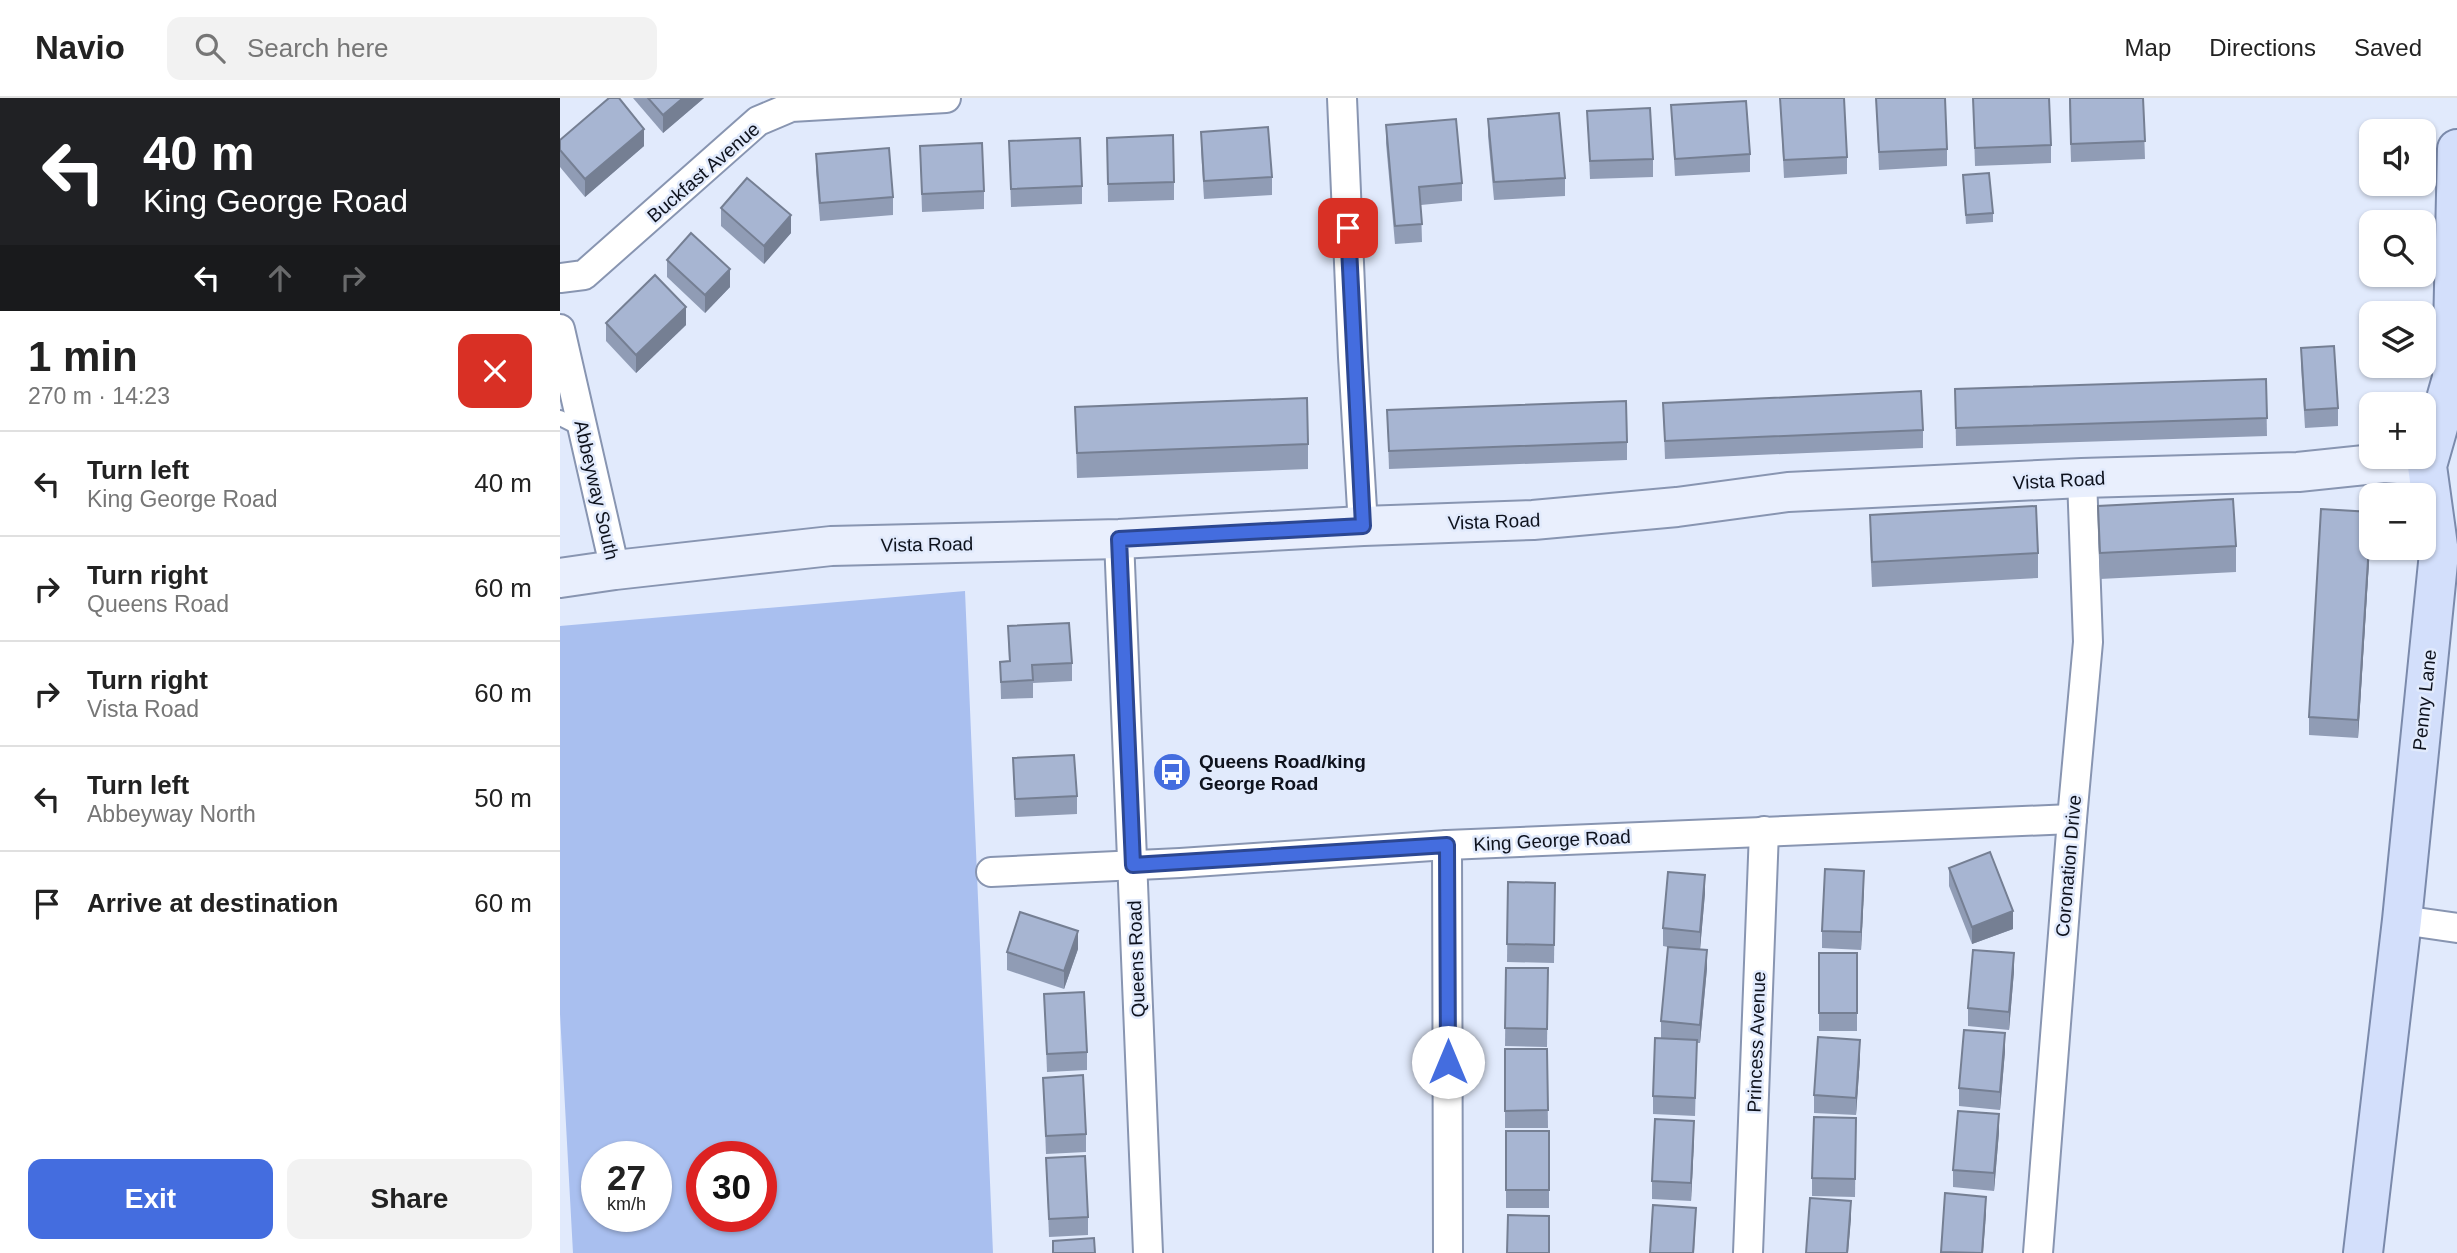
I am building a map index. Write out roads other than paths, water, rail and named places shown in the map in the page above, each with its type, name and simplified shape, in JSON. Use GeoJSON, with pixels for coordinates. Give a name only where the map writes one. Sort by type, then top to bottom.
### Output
{"type":"FeatureCollection","features":[{"type":"Feature","properties":{"kind":"main road","name":"Penny Lane"},"geometry":{"type":"LineString","coordinates":[[2436,434],[2452,378],[2457,149]]}},
{"type":"Feature","properties":{"kind":"main road","name":"Vista Road"},"geometry":{"type":"LineString","coordinates":[[560,578],[831,546],[1119,539],[1533,520],[1677,507],[1788,492],[2082,478],[2298,472],[2359,466]]}},
{"type":"Feature","properties":{"kind":"main road","name":"Penny Lane"},"geometry":{"type":"LineString","coordinates":[[2363,1253],[2402,920],[2438,552],[2427,469]]}},
{"type":"Feature","properties":{"kind":"street","name":"Buckfast Avenue"},"geometry":{"type":"LineString","coordinates":[[560,278],[584,275],[758,121],[791,107],[946,98]]}},
{"type":"Feature","properties":{"kind":"street"},"geometry":{"type":"LineString","coordinates":[[1342,98],[1363,526]]}},
{"type":"Feature","properties":{"kind":"street","name":"Abbeyway South"},"geometry":{"type":"LineString","coordinates":[[560,329],[572,424],[615,570]]}},
{"type":"Feature","properties":{"kind":"street","name":"Coronation Drive"},"geometry":{"type":"LineString","coordinates":[[2038,1253],[2088,642],[2082,478]]}},
{"type":"Feature","properties":{"kind":"street","name":"Queens Road"},"geometry":{"type":"LineString","coordinates":[[1119,539],[1148,1253]]}},
{"type":"Feature","properties":{"kind":"street","name":"King George Road"},"geometry":{"type":"LineString","coordinates":[[991,872],[1447,845],[2072,819]]}},
{"type":"Feature","properties":{"kind":"street","name":"Princess Avenue"},"geometry":{"type":"LineString","coordinates":[[1748,1253],[1764,831]]}},
{"type":"Feature","properties":{"kind":"street"},"geometry":{"type":"LineString","coordinates":[[1447,845],[1448,1253]]}},
{"type":"Feature","properties":{"kind":"street"},"geometry":{"type":"LineString","coordinates":[[2402,920],[2457,928]]}},
{"type":"Feature","properties":{"kind":"place","name":"Queens Road/king George Road"},"geometry":{"type":"Point","coordinates":[1172,772]}}]}
